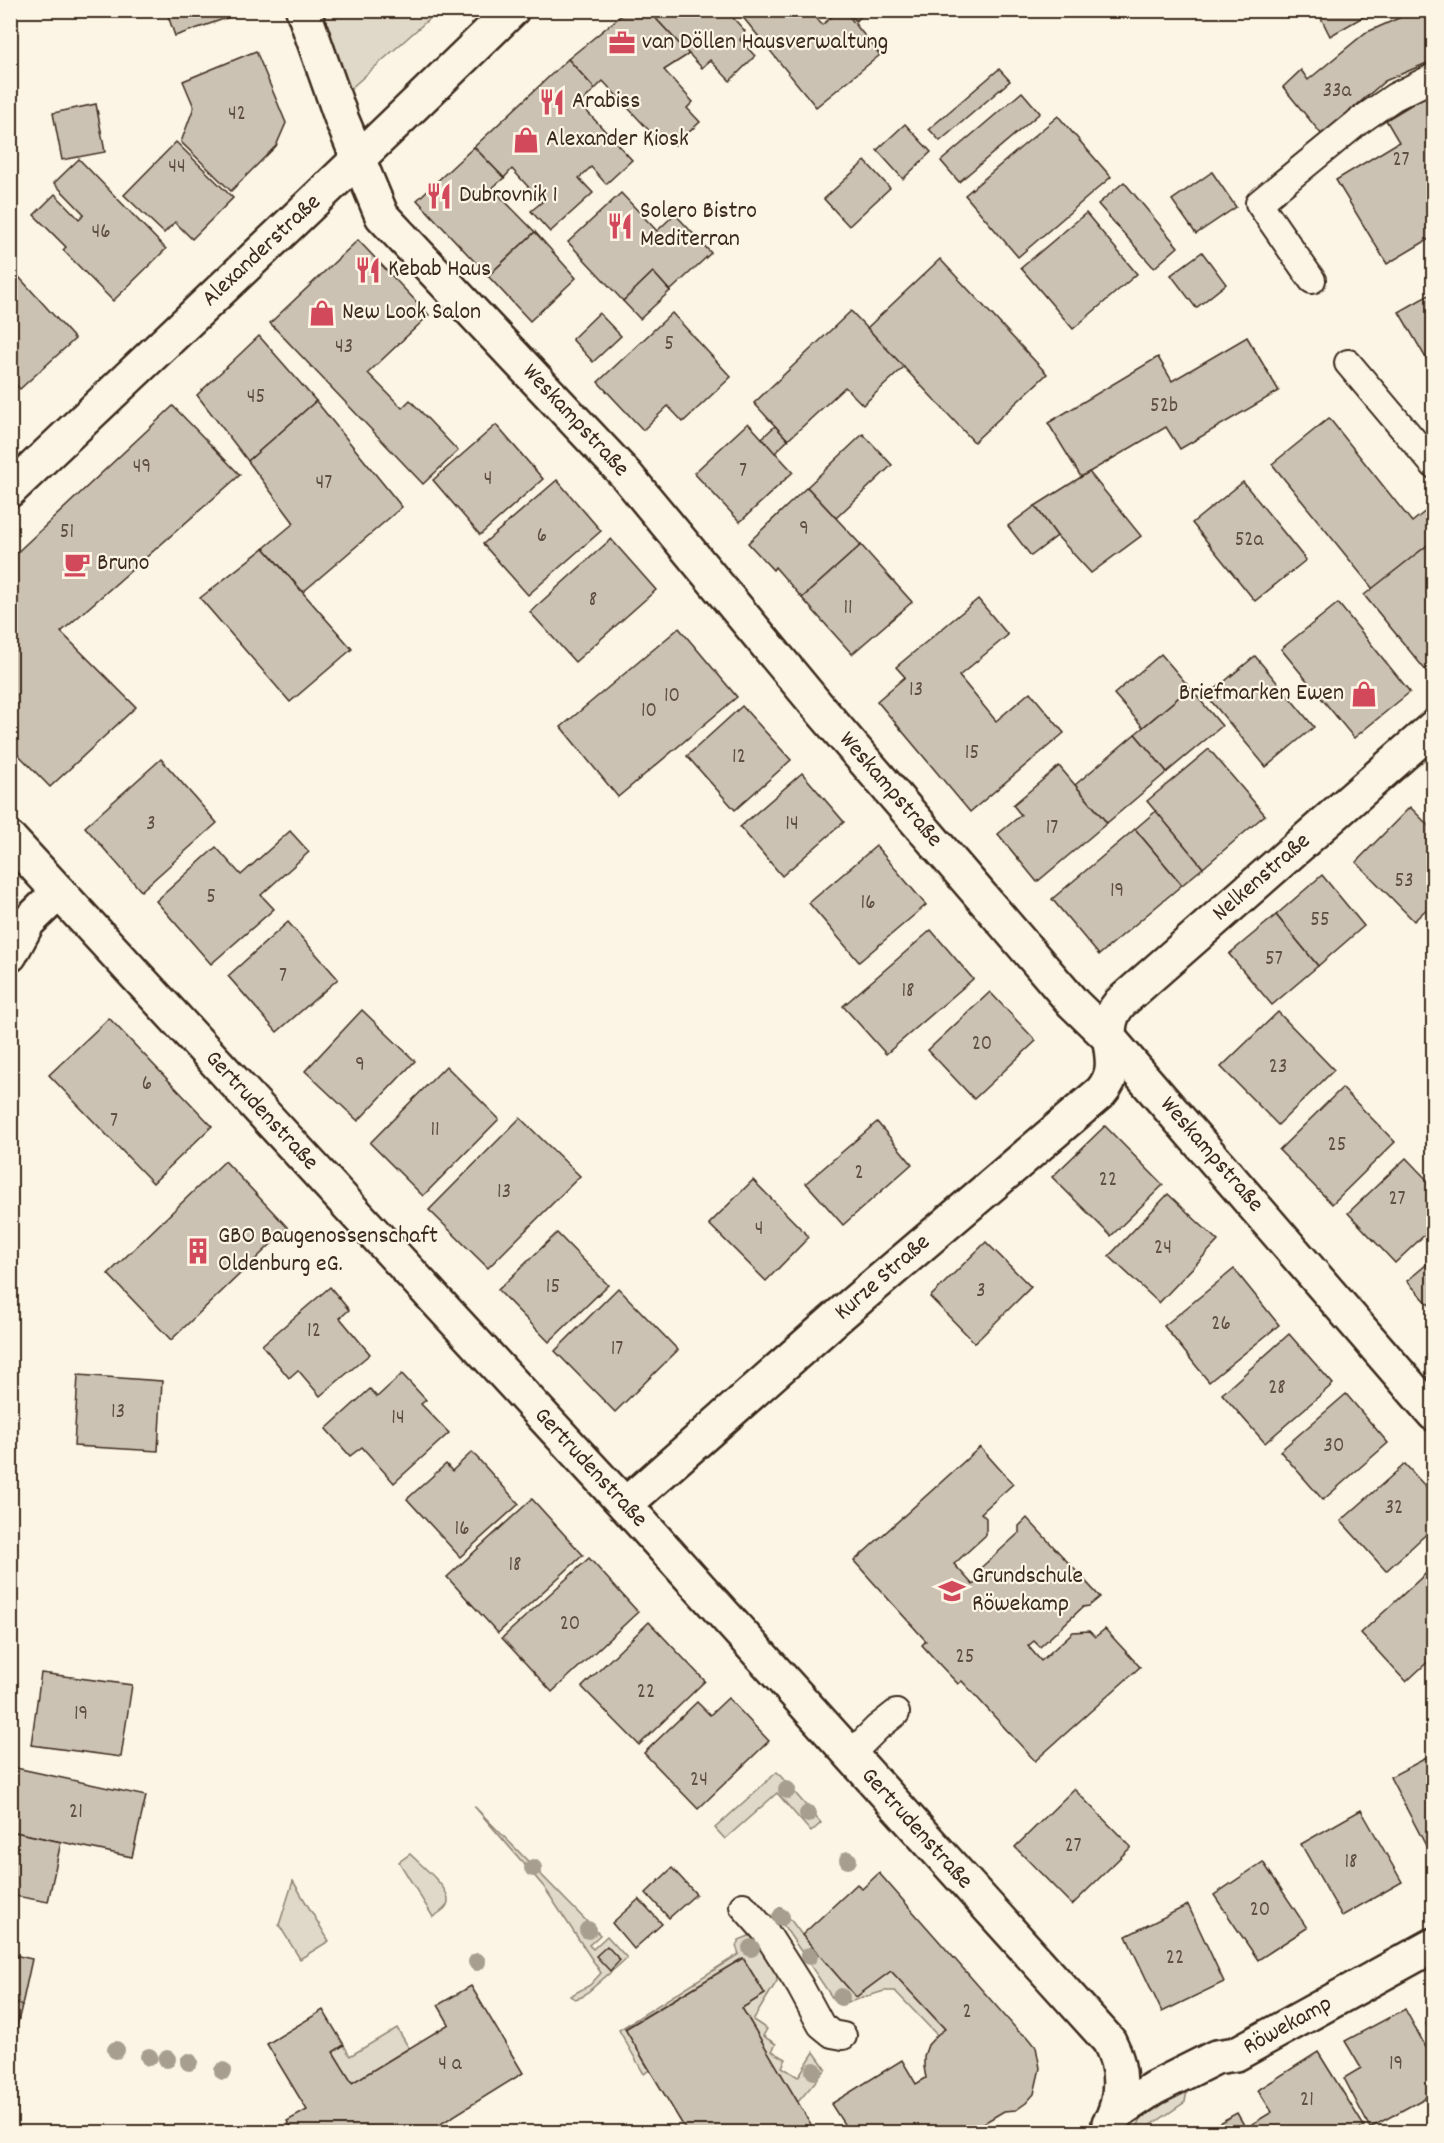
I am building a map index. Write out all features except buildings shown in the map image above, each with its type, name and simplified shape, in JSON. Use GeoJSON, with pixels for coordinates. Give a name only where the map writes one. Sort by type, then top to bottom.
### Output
{"type":"FeatureCollection","features":[{"type":"Feature","properties":{"kind":"street","name":"Weskampstraße"},"geometry":{"type":"LineString","coordinates":[[303,10],[358,161],[382,216],[627,476],[820,709],[1073,1003],[1109,1038],[1434,1414]]}},
{"type":"Feature","properties":{"kind":"street","name":"Alexanderstraße"},"geometry":{"type":"LineString","coordinates":[[10,490],[358,161],[512,10]]}},
{"type":"Feature","properties":{"kind":"street","name":"Nelkenstraße"},"geometry":{"type":"LineString","coordinates":[[1109,1038],[1108,1025],[1120,1003],[1434,727]]}},
{"type":"Feature","properties":{"kind":"street","name":"Gertrudenstraße"},"geometry":{"type":"LineString","coordinates":[[10,840],[625,1505],[849,1756],[1109,2041],[1117,2057],[1120,2081],[1117,2106],[1106,2128]]}},
{"type":"Feature","properties":{"kind":"street"},"geometry":{"type":"LineString","coordinates":[[10,955],[28,922],[59,892]]}},
{"type":"Feature","properties":{"kind":"street","name":"Kurze Straße"},"geometry":{"type":"LineString","coordinates":[[625,1505],[842,1312],[1101,1092],[1107,1085],[1113,1070],[1113,1054],[1109,1038]]}},
{"type":"Feature","properties":{"kind":"street","name":"Röwekamp"},"geometry":{"type":"LineString","coordinates":[[1106,2128],[1122,2109],[1154,2088],[1216,2058],[1236,2054],[1434,1945]]}},
{"type":"Feature","properties":{"kind":"lane"},"geometry":{"type":"LineString","coordinates":[[1312,280],[1259,203],[1358,122],[1394,97],[1434,77]]}},
{"type":"Feature","properties":{"kind":"lane"},"geometry":{"type":"LineString","coordinates":[[1348,363],[1433,464]]}},
{"type":"Feature","properties":{"kind":"lane"},"geometry":{"type":"LineString","coordinates":[[849,1756],[896,1713]]}},
{"type":"Feature","properties":{"kind":"lane"},"geometry":{"type":"LineString","coordinates":[[743,1906],[765,1931],[800,1986],[821,2025],[832,2034],[843,2036]]}},
{"type":"Feature","properties":{"kind":"shaded area"},"geometry":{"type":"Polygon","coordinates":[[[323,10],[438,10],[438,11],[349,90],[323,10]]]}},
{"type":"Feature","properties":{"kind":"shaded area"},"geometry":{"type":"Polygon","coordinates":[[[777,1772],[821,1823],[811,1832],[777,1793],[725,1839],[715,1828],[777,1772]]]}},
{"type":"Feature","properties":{"kind":"shaded area"},"geometry":{"type":"Polygon","coordinates":[[[474,1806],[600,1935],[589,1945],[593,1949],[607,1936],[627,1958],[582,1997],[575,1999],[570,1996],[590,1985],[601,1973],[544,1887],[474,1806]]]}},
{"type":"Feature","properties":{"kind":"shaded area"},"geometry":{"type":"Polygon","coordinates":[[[410,1854],[427,1869],[447,1896],[446,1906],[433,1917],[399,1862],[410,1854]]]}},
{"type":"Feature","properties":{"kind":"shaded area"},"geometry":{"type":"Polygon","coordinates":[[[293,1881],[329,1941],[300,1959],[279,1925],[293,1881]]]}},
{"type":"Feature","properties":{"kind":"shaded area"},"geometry":{"type":"Polygon","coordinates":[[[781,1907],[856,1997],[891,1971],[945,2029],[937,2035],[895,1991],[884,1991],[840,2005],[835,2002],[784,1926],[773,1916],[781,1907]]]}},
{"type":"Feature","properties":{"kind":"shaded area"},"geometry":{"type":"Polygon","coordinates":[[[754,1934],[777,1972],[777,1981],[753,2020],[767,2029],[763,2036],[776,2044],[772,2051],[786,2059],[782,2067],[798,2077],[814,2052],[826,2069],[798,2102],[742,2008],[765,1994],[743,1958],[625,2028],[649,2070],[644,2074],[619,2030],[739,1954],[736,1946],[739,1940],[754,1934]]]}},
{"type":"Feature","properties":{"kind":"shaded area"},"geometry":{"type":"Polygon","coordinates":[[[397,2028],[409,2048],[352,2083],[333,2052],[344,2045],[350,2056],[397,2028]]]}},
{"type":"Feature","properties":{"kind":"shaded area"},"geometry":{"type":"Polygon","coordinates":[[[1184,2089],[1187,2091],[1185,2102],[1147,2128],[1142,2129],[1138,2126],[1150,2109],[1184,2089]]]}},
{"type":"Feature","properties":{"kind":"place","name":"van Döllen Hausverwaltung"},"geometry":{"type":"Point","coordinates":[622,43]}},
{"type":"Feature","properties":{"kind":"place","name":"Arabiss"},"geometry":{"type":"Point","coordinates":[552,102]}},
{"type":"Feature","properties":{"kind":"place","name":"Alexander Kiosk"},"geometry":{"type":"Point","coordinates":[526,140]}},
{"type":"Feature","properties":{"kind":"place","name":"Dubrovnik 1"},"geometry":{"type":"Point","coordinates":[439,196]}},
{"type":"Feature","properties":{"kind":"place","name":"Solero Bistro Mediterran"},"geometry":{"type":"Point","coordinates":[620,226]}},
{"type":"Feature","properties":{"kind":"place","name":"Kebab Haus"},"geometry":{"type":"Point","coordinates":[368,270]}},
{"type":"Feature","properties":{"kind":"place","name":"New Look Salon"},"geometry":{"type":"Point","coordinates":[322,313]}},
{"type":"Feature","properties":{"kind":"place","name":"Bruno"},"geometry":{"type":"Point","coordinates":[77,564]}},
{"type":"Feature","properties":{"kind":"place","name":"Briefmarken Ewen"},"geometry":{"type":"Point","coordinates":[1364,694]}},
{"type":"Feature","properties":{"kind":"place","name":"GBO Baugenossenschaft Oldenburg eG."},"geometry":{"type":"Point","coordinates":[198,1251]}},
{"type":"Feature","properties":{"kind":"place","name":"Grundschule Röwekamp"},"geometry":{"type":"Point","coordinates":[952,1591]}}]}
